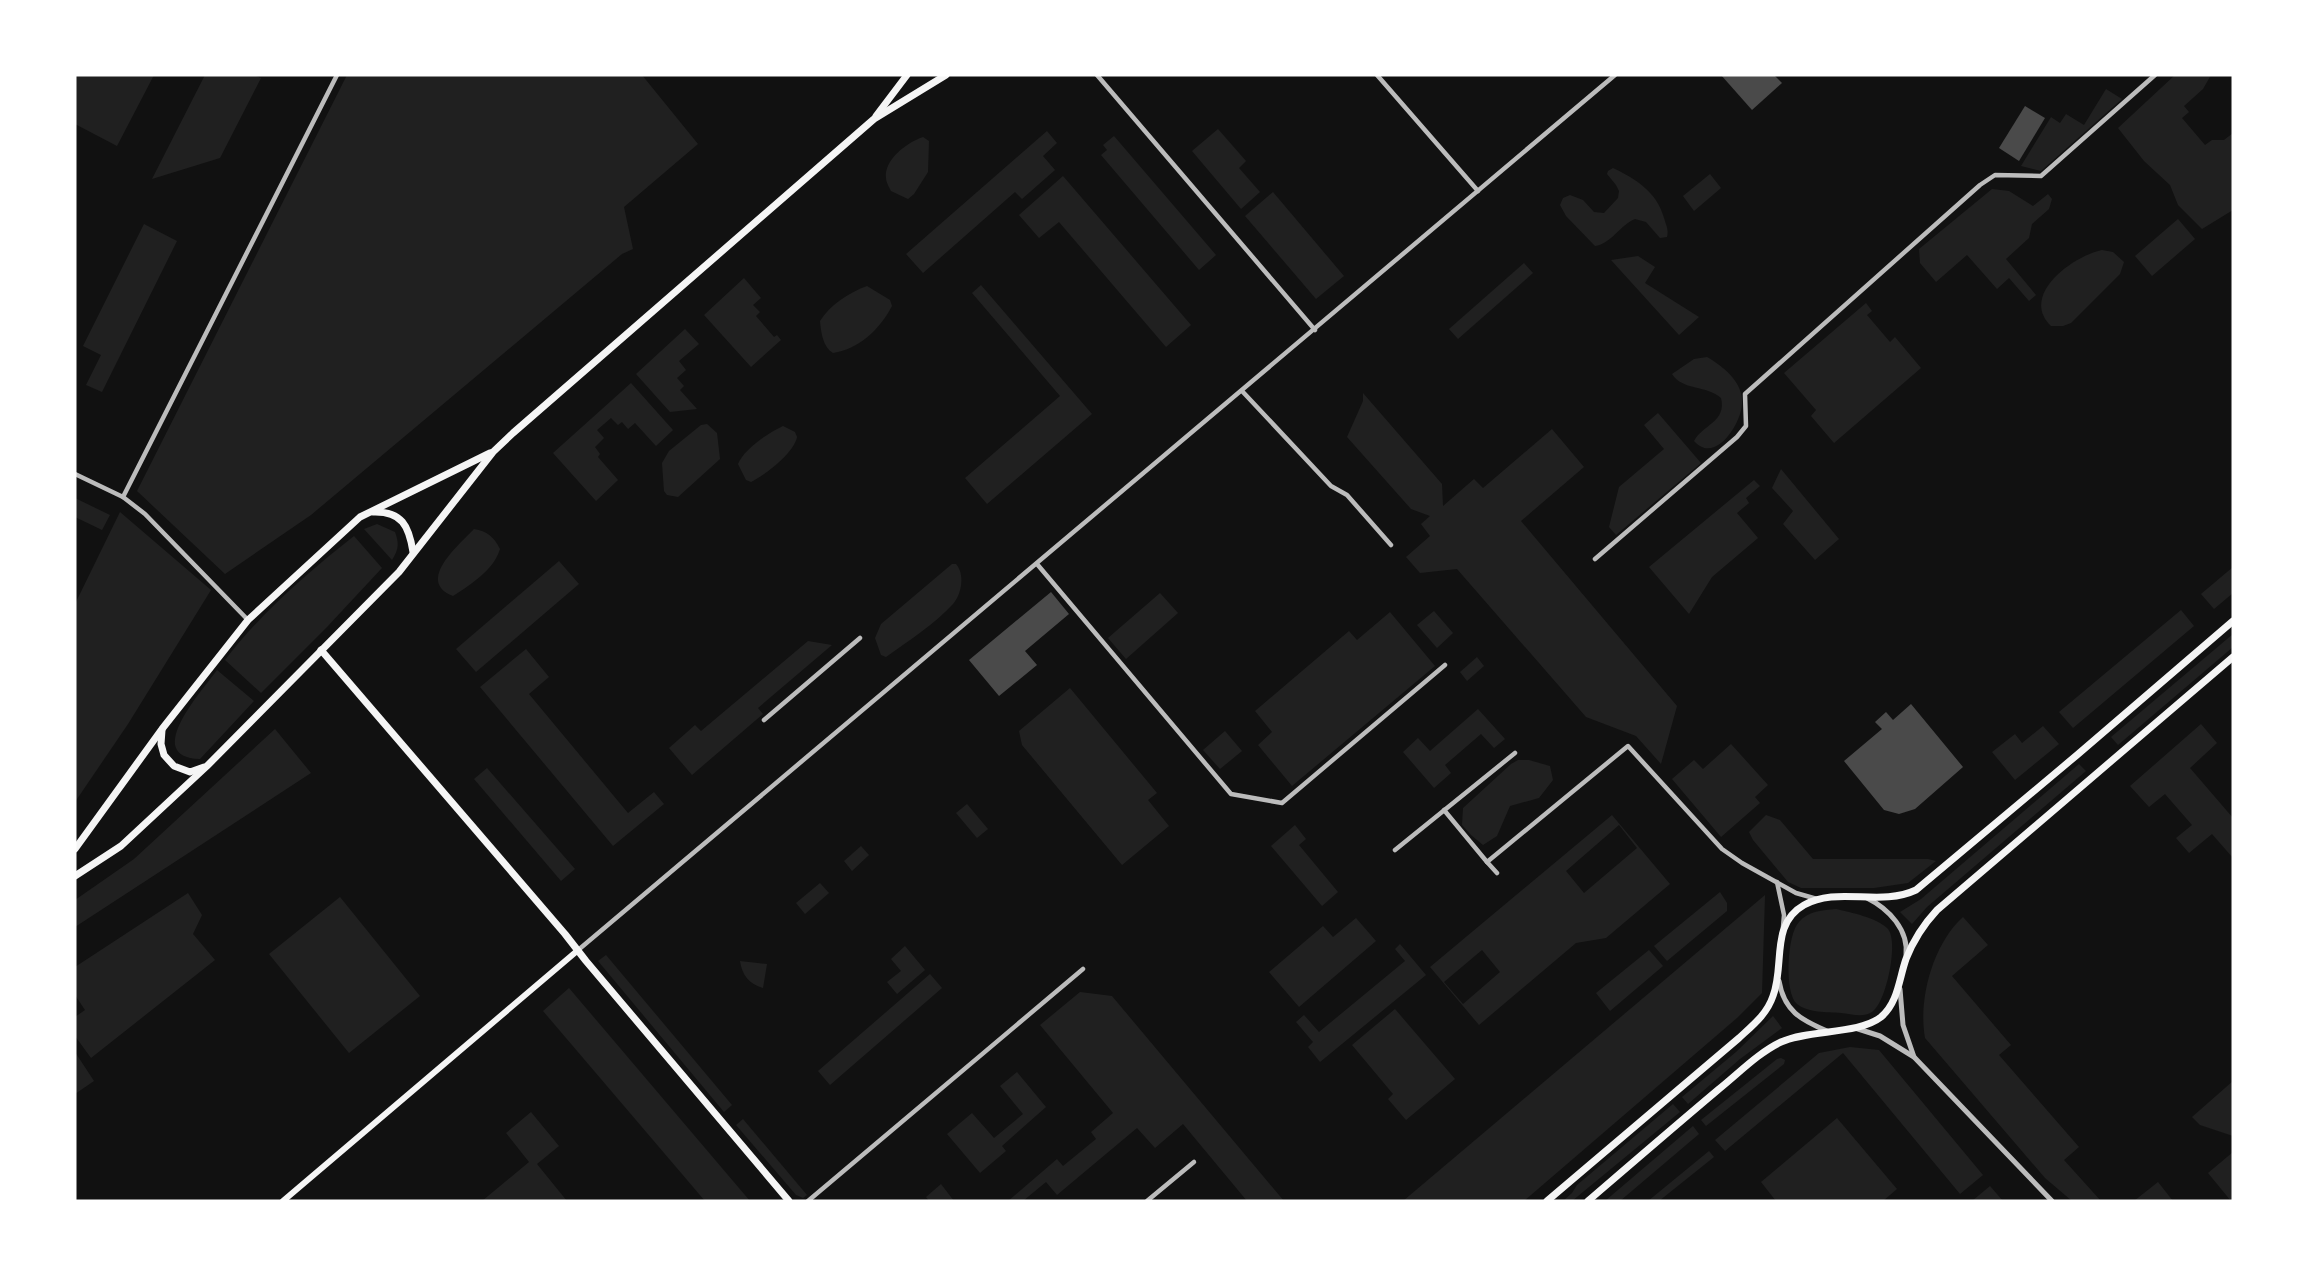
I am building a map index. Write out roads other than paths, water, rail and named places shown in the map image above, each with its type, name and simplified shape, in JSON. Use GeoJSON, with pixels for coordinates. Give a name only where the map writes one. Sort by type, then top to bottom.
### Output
{"type":"FeatureCollection","features":[{"type":"Feature","properties":{"kind":"main road"},"geometry":{"type":"LineString","coordinates":[[874,119],[907,75]]}},
{"type":"Feature","properties":{"kind":"main road"},"geometry":{"type":"LineString","coordinates":[[75,876],[121,846],[207,766],[399,572],[493,452],[874,119],[946,75]]}},
{"type":"Feature","properties":{"kind":"main road"},"geometry":{"type":"LineString","coordinates":[[75,849],[162,729],[248,620],[355,521],[493,452]]}},
{"type":"Feature","properties":{"kind":"main road"},"geometry":{"type":"LineString","coordinates":[[370,512],[385,512],[403,521],[410,534],[413,552]]}},
{"type":"Feature","properties":{"kind":"main road"},"geometry":{"type":"LineString","coordinates":[[1547,1201],[1762,1017],[1772,999],[1778,977],[1783,928],[1786,920],[1796,910],[1818,899],[1894,897],[1906,894],[1925,882],[2233,621]]}},
{"type":"Feature","properties":{"kind":"main road"},"geometry":{"type":"LineString","coordinates":[[321,650],[550,916],[577,951],[789,1201]]}},
{"type":"Feature","properties":{"kind":"main road"},"geometry":{"type":"LineString","coordinates":[[1588,1201],[1771,1048],[1792,1038],[1871,1023],[1882,1016],[1893,1002],[1906,961],[1919,934],[1937,910],[2233,657]]}},
{"type":"Feature","properties":{"kind":"main road"},"geometry":{"type":"LineString","coordinates":[[162,729],[161,744],[164,755],[174,766],[190,772],[207,766]]}},
{"type":"Feature","properties":{"kind":"main road"},"geometry":{"type":"LineString","coordinates":[[283,1201],[577,951]]}},
{"type":"Feature","properties":{"kind":"street"},"geometry":{"type":"LineString","coordinates":[[123,497],[337,75]]}},
{"type":"Feature","properties":{"kind":"street"},"geometry":{"type":"LineString","coordinates":[[1097,75],[1315,330]]}},
{"type":"Feature","properties":{"kind":"street"},"geometry":{"type":"LineString","coordinates":[[1377,75],[1478,191]]}},
{"type":"Feature","properties":{"kind":"street"},"geometry":{"type":"LineString","coordinates":[[577,951],[1615,75]]}},
{"type":"Feature","properties":{"kind":"street"},"geometry":{"type":"LineString","coordinates":[[1595,559],[1737,437],[1746,426],[1744,394],[1980,185],[1995,175],[2041,176],[2155,75]]}},
{"type":"Feature","properties":{"kind":"street"},"geometry":{"type":"LineString","coordinates":[[1242,391],[1330,486],[1347,495],[1391,545]]}},
{"type":"Feature","properties":{"kind":"street"},"geometry":{"type":"LineString","coordinates":[[75,474],[123,497],[145,514],[248,620]]}},
{"type":"Feature","properties":{"kind":"street"},"geometry":{"type":"LineString","coordinates":[[1037,564],[1231,794],[1282,803],[1445,665]]}},
{"type":"Feature","properties":{"kind":"street"},"geometry":{"type":"LineString","coordinates":[[764,720],[860,638]]}},
{"type":"Feature","properties":{"kind":"street"},"geometry":{"type":"LineString","coordinates":[[1487,862],[1628,746],[1722,849],[1777,882],[1806,897],[1818,899]]}},
{"type":"Feature","properties":{"kind":"street"},"geometry":{"type":"LineString","coordinates":[[1395,850],[1515,753]]}},
{"type":"Feature","properties":{"kind":"street"},"geometry":{"type":"LineString","coordinates":[[1444,810],[1497,873]]}},
{"type":"Feature","properties":{"kind":"street"},"geometry":{"type":"LineString","coordinates":[[1777,882],[1784,915],[1783,928]]}},
{"type":"Feature","properties":{"kind":"street"},"geometry":{"type":"LineString","coordinates":[[1866,898],[1884,909],[1898,924],[1906,941],[1906,961]]}},
{"type":"Feature","properties":{"kind":"street"},"geometry":{"type":"LineString","coordinates":[[808,1201],[1083,969]]}},
{"type":"Feature","properties":{"kind":"street"},"geometry":{"type":"LineString","coordinates":[[1778,977],[1784,1000],[1792,1011],[1827,1031]]}},
{"type":"Feature","properties":{"kind":"street"},"geometry":{"type":"LineString","coordinates":[[1900,982],[1903,1025],[1914,1057]]}},
{"type":"Feature","properties":{"kind":"street"},"geometry":{"type":"LineString","coordinates":[[1851,1027],[1880,1036],[1914,1057],[2052,1201]]}},
{"type":"Feature","properties":{"kind":"street"},"geometry":{"type":"LineString","coordinates":[[1147,1201],[1194,1162]]}}]}
